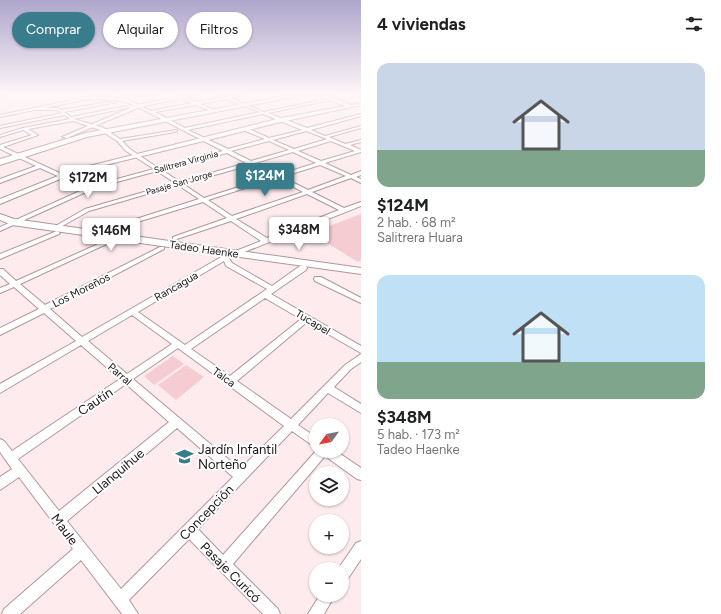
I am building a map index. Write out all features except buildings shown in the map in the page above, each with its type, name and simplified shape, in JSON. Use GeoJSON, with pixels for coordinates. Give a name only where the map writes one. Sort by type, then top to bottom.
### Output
{"type":"FeatureCollection","features":[{"type":"Feature","properties":{"kind":"highway"},"geometry":{"type":"LineString","coordinates":[[0,162],[65,137],[139,124]]}},
{"type":"Feature","properties":{"kind":"highway"},"geometry":{"type":"LineString","coordinates":[[0,159],[104,130]]}},
{"type":"Feature","properties":{"kind":"main road","name":"Tadeo Haenke"},"geometry":{"type":"LineString","coordinates":[[0,217],[6,225],[89,233],[361,276]]}},
{"type":"Feature","properties":{"kind":"main road","name":"Tadeo Haenke"},"geometry":{"type":"LineString","coordinates":[[56,230],[162,248],[361,271]]}},
{"type":"Feature","properties":{"kind":"street"},"geometry":{"type":"LineString","coordinates":[[0,127],[15,124]]}},
{"type":"Feature","properties":{"kind":"street"},"geometry":{"type":"LineString","coordinates":[[0,136],[49,124]]}},
{"type":"Feature","properties":{"kind":"street"},"geometry":{"type":"LineString","coordinates":[[84,124],[104,130],[119,140],[125,148],[266,241]]}},
{"type":"Feature","properties":{"kind":"street"},"geometry":{"type":"LineString","coordinates":[[65,137],[95,124]]}},
{"type":"Feature","properties":{"kind":"street"},"geometry":{"type":"LineString","coordinates":[[174,124],[343,210]]}},
{"type":"Feature","properties":{"kind":"street"},"geometry":{"type":"LineString","coordinates":[[184,129],[210,124]]}},
{"type":"Feature","properties":{"kind":"street"},"geometry":{"type":"LineString","coordinates":[[0,202],[62,176],[266,124]]}},
{"type":"Feature","properties":{"kind":"street"},"geometry":{"type":"LineString","coordinates":[[290,124],[360,151]]}},
{"type":"Feature","properties":{"kind":"street","name":"Salitrera Virginia"},"geometry":{"type":"LineString","coordinates":[[6,225],[93,187],[329,124]]}},
{"type":"Feature","properties":{"kind":"street","name":"Pasaje San Jorge"},"geometry":{"type":"LineString","coordinates":[[0,257],[56,230],[84,211],[250,163],[361,127]]}},
{"type":"Feature","properties":{"kind":"street"},"geometry":{"type":"LineString","coordinates":[[0,147],[36,135],[23,129]]}},
{"type":"Feature","properties":{"kind":"street"},"geometry":{"type":"LineString","coordinates":[[245,129],[361,181]]}},
{"type":"Feature","properties":{"kind":"street"},"geometry":{"type":"LineString","coordinates":[[119,140],[175,131]]}},
{"type":"Feature","properties":{"kind":"street"},"geometry":{"type":"LineString","coordinates":[[345,145],[361,141]]}},
{"type":"Feature","properties":{"kind":"street"},"geometry":{"type":"LineString","coordinates":[[0,147],[62,176]]}},
{"type":"Feature","properties":{"kind":"street"},"geometry":{"type":"LineString","coordinates":[[89,233],[119,226],[360,151]]}},
{"type":"Feature","properties":{"kind":"street"},"geometry":{"type":"LineString","coordinates":[[0,181],[40,166]]}},
{"type":"Feature","properties":{"kind":"street"},"geometry":{"type":"LineString","coordinates":[[174,238],[361,173]]}},
{"type":"Feature","properties":{"kind":"street","name":"Rancagua"},"geometry":{"type":"LineString","coordinates":[[0,389],[229,255],[361,204]]}},
{"type":"Feature","properties":{"kind":"street"},"geometry":{"type":"LineString","coordinates":[[0,291],[109,240]]}},
{"type":"Feature","properties":{"kind":"street","name":"Los Moreños"},"geometry":{"type":"LineString","coordinates":[[0,332],[162,248]]}},
{"type":"Feature","properties":{"kind":"street","name":"Tucapel"},"geometry":{"type":"LineString","coordinates":[[229,255],[229,264],[307,318],[361,350]]}},
{"type":"Feature","properties":{"kind":"street","name":"Cautín"},"geometry":{"type":"LineString","coordinates":[[11,458],[127,379],[269,292],[303,268]]}},
{"type":"Feature","properties":{"kind":"street","name":"Parral"},"geometry":{"type":"LineString","coordinates":[[0,271],[241,477]]}},
{"type":"Feature","properties":{"kind":"street"},"geometry":{"type":"LineString","coordinates":[[318,279],[361,301]]}},
{"type":"Feature","properties":{"kind":"street","name":"Talca"},"geometry":{"type":"LineString","coordinates":[[132,311],[309,438]]}},
{"type":"Feature","properties":{"kind":"street"},"geometry":{"type":"LineString","coordinates":[[230,381],[307,318]]}},
{"type":"Feature","properties":{"kind":"street","name":"Concepción"},"geometry":{"type":"LineString","coordinates":[[120,600],[348,367],[361,357]]}},
{"type":"Feature","properties":{"kind":"street"},"geometry":{"type":"LineString","coordinates":[[328,388],[361,409]]}},
{"type":"Feature","properties":{"kind":"street","name":"Llanquihue"},"geometry":{"type":"LineString","coordinates":[[58,520],[177,422]]}},
{"type":"Feature","properties":{"kind":"street","name":"Maule"},"geometry":{"type":"LineString","coordinates":[[0,444],[131,614]]}},
{"type":"Feature","properties":{"kind":"street"},"geometry":{"type":"LineString","coordinates":[[224,564],[317,458]]}},
{"type":"Feature","properties":{"kind":"street"},"geometry":{"type":"LineString","coordinates":[[337,458],[361,475]]}},
{"type":"Feature","properties":{"kind":"street"},"geometry":{"type":"LineString","coordinates":[[0,484],[20,470]]}},
{"type":"Feature","properties":{"kind":"street","name":"Pasaje Curicó"},"geometry":{"type":"LineString","coordinates":[[189,530],[273,614]]}},
{"type":"Feature","properties":{"kind":"street"},"geometry":{"type":"LineString","coordinates":[[349,566],[361,548]]}},
{"type":"Feature","properties":{"kind":"street"},"geometry":{"type":"LineString","coordinates":[[9,614],[82,550]]}},
{"type":"Feature","properties":{"kind":"street"},"geometry":{"type":"LineString","coordinates":[[315,614],[323,602]]}},
{"type":"Feature","properties":{"kind":"shaded area"},"geometry":{"type":"Polygon","coordinates":[[[361,214],[361,260],[358,262],[311,233],[361,214]]]}},
{"type":"Feature","properties":{"kind":"shaded area"},"geometry":{"type":"Polygon","coordinates":[[[173,356],[184,364],[154,385],[144,376],[173,356]]]}},
{"type":"Feature","properties":{"kind":"shaded area"},"geometry":{"type":"Polygon","coordinates":[[[186,365],[204,377],[176,400],[158,385],[186,365]]]}},
{"type":"Feature","properties":{"kind":"place","name":"Jardín Infantil Norteño"},"geometry":{"type":"Point","coordinates":[185,456]}}]}
